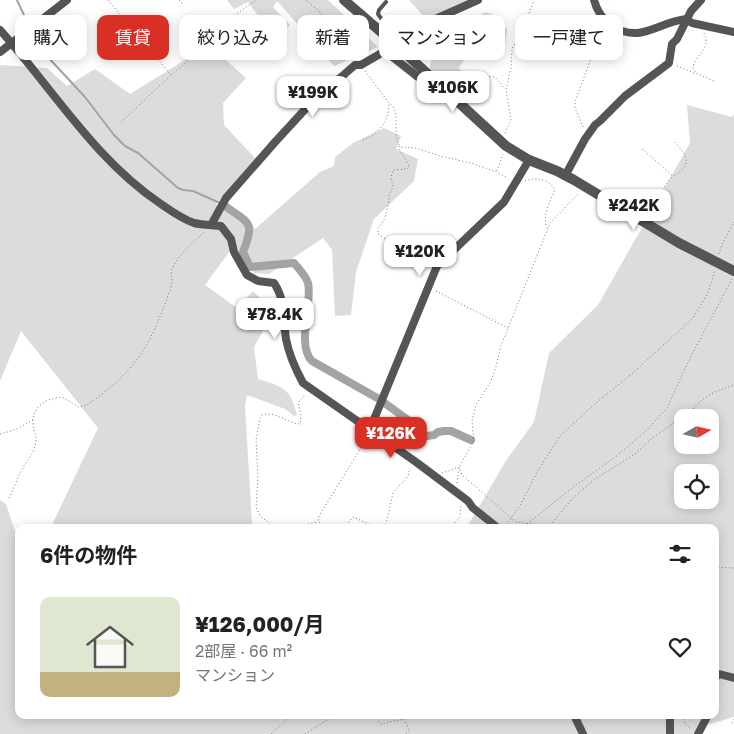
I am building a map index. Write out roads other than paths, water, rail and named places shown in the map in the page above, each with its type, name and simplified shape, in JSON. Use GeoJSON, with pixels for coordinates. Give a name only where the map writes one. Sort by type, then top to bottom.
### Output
{"type":"FeatureCollection","features":[{"type":"Feature","properties":{"kind":"street"},"geometry":{"type":"LineString","coordinates":[[0,52],[68,0]]}},
{"type":"Feature","properties":{"kind":"street"},"geometry":{"type":"LineString","coordinates":[[344,0],[379,31]]}},
{"type":"Feature","properties":{"kind":"street"},"geometry":{"type":"LineString","coordinates":[[444,15],[478,0]]}},
{"type":"Feature","properties":{"kind":"street"},"geometry":{"type":"LineString","coordinates":[[594,0],[600,14],[608,23],[614,28],[630,33],[638,33],[665,23],[686,19],[692,23],[734,32]]}},
{"type":"Feature","properties":{"kind":"street"},"geometry":{"type":"LineString","coordinates":[[565,176],[586,137],[595,125],[625,96],[670,63],[672,44],[686,19],[702,0]]}},
{"type":"Feature","properties":{"kind":"street"},"geometry":{"type":"LineString","coordinates":[[0,30],[100,151],[146,194],[194,223],[221,226],[228,233],[234,252],[247,275],[258,280],[274,283],[279,290],[284,307],[284,325],[290,355],[303,383],[458,494],[493,524]]}},
{"type":"Feature","properties":{"kind":"street"},"geometry":{"type":"LineString","coordinates":[[211,225],[226,198],[276,141],[310,104],[355,65],[361,65],[385,51],[418,77],[427,73]]}},
{"type":"Feature","properties":{"kind":"street"},"geometry":{"type":"LineString","coordinates":[[412,60],[503,143],[529,160],[565,176],[716,263],[734,271]]}},
{"type":"Feature","properties":{"kind":"street"},"geometry":{"type":"LineString","coordinates":[[371,430],[434,273],[442,260],[504,202],[529,160]]}},
{"type":"Feature","properties":{"kind":"street"},"geometry":{"type":"LineString","coordinates":[[719,674],[734,678]]}},
{"type":"Feature","properties":{"kind":"street"},"geometry":{"type":"LineString","coordinates":[[576,719],[583,734]]}},
{"type":"Feature","properties":{"kind":"street"},"geometry":{"type":"LineString","coordinates":[[670,719],[670,734]]}},
{"type":"Feature","properties":{"kind":"street"},"geometry":{"type":"LineString","coordinates":[[697,734],[706,719]]}},
{"type":"Feature","properties":{"kind":"lane"},"geometry":{"type":"LineString","coordinates":[[379,16],[379,10],[386,2]]}},
{"type":"Feature","properties":{"kind":"waterway"},"geometry":{"type":"LineString","coordinates":[[17,0],[24,15]]}},
{"type":"Feature","properties":{"kind":"waterway"},"geometry":{"type":"LineString","coordinates":[[51,60],[85,97],[114,135],[125,146],[138,153],[178,188],[193,191],[220,203]]}},
{"type":"Feature","properties":{"kind":"waterway"},"geometry":{"type":"LineString","coordinates":[[225,206],[248,224],[249,234],[243,252],[250,267],[294,263],[306,278],[309,291],[305,345],[307,354],[312,361],[379,399],[427,436],[438,432],[451,431],[471,440]]}}]}
